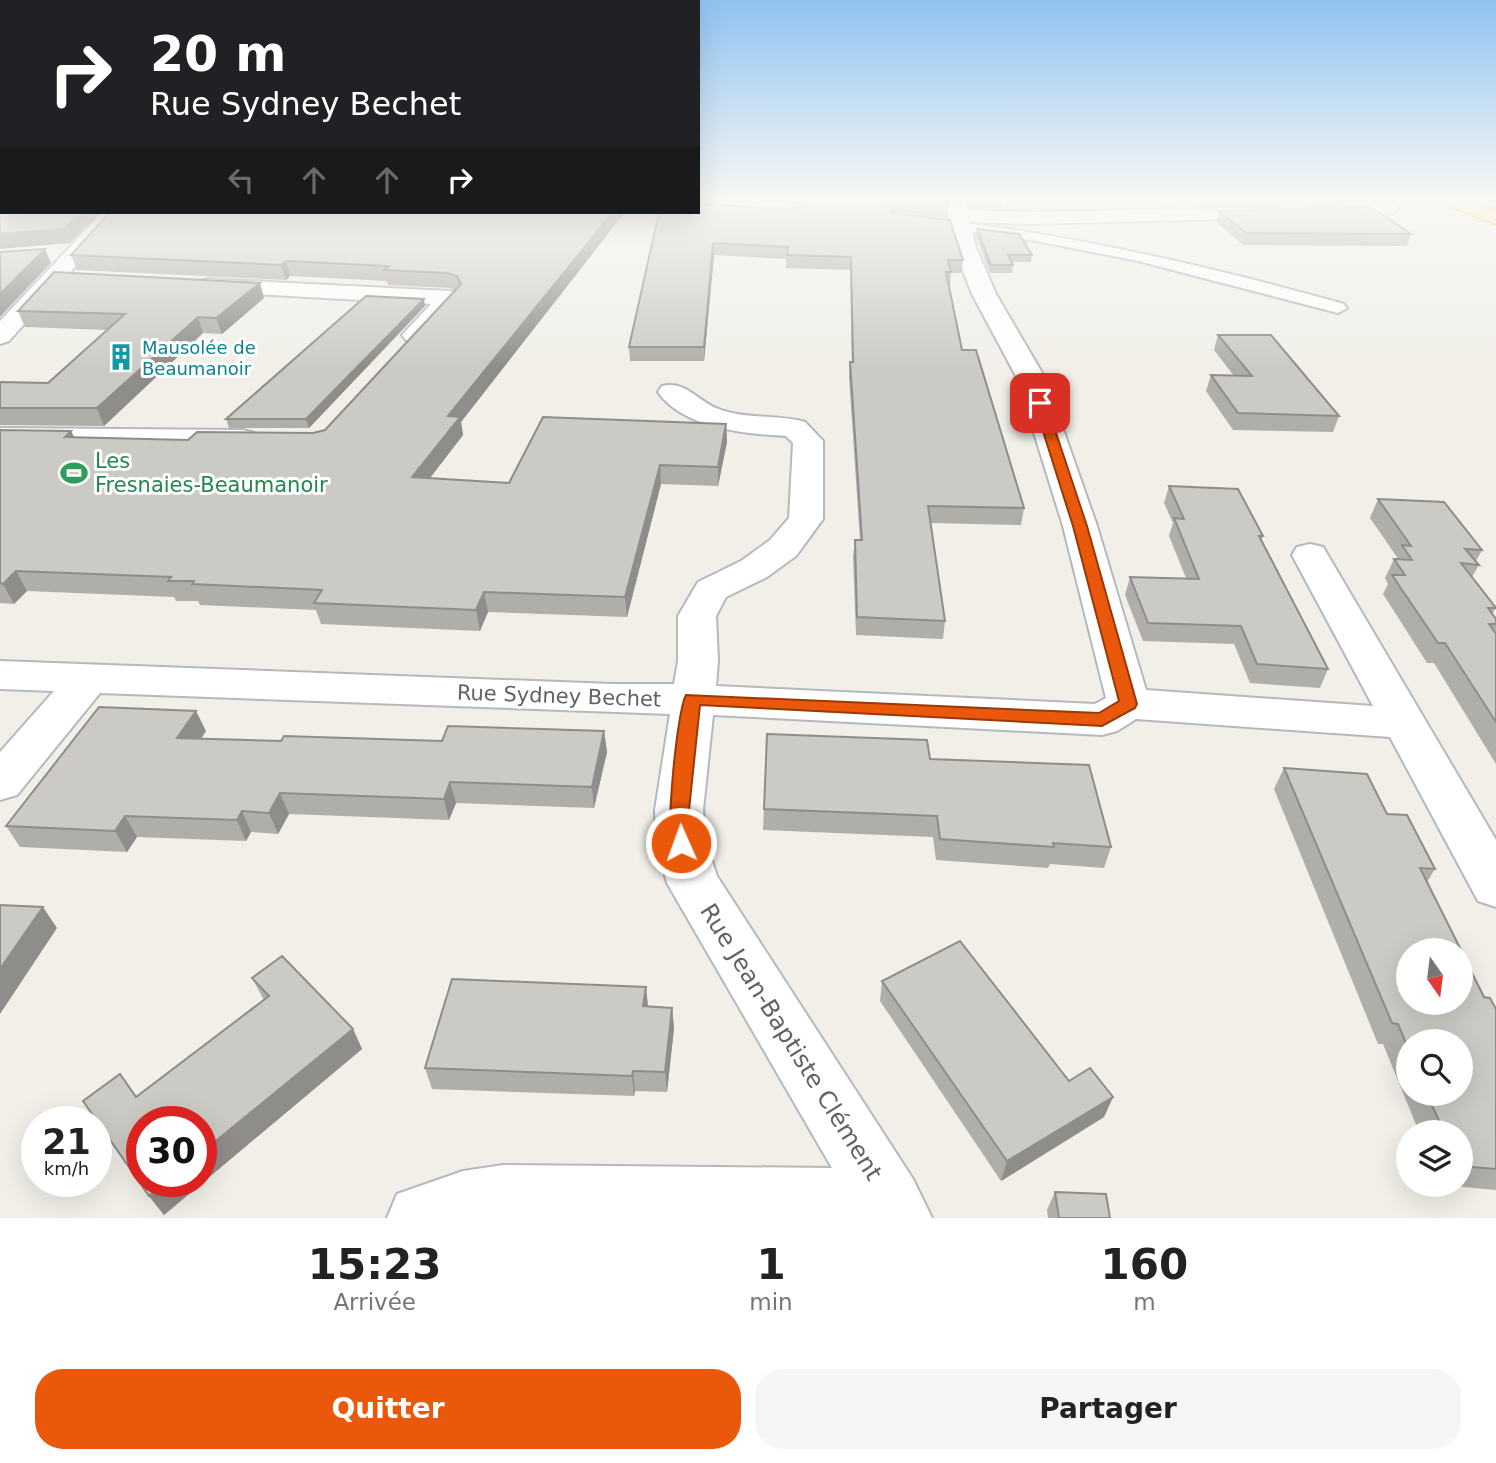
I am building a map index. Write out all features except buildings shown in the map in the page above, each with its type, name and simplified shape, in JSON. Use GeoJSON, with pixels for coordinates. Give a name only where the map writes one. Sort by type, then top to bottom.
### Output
{"type":"FeatureCollection","features":[{"type":"Feature","properties":{"kind":"street"},"geometry":{"type":"LineString","coordinates":[[0,337],[52,266],[75,254]]}},
{"type":"Feature","properties":{"kind":"street"},"geometry":{"type":"LineString","coordinates":[[968,254],[984,294],[1031,378],[1080,526],[1122,708]]}},
{"type":"Feature","properties":{"kind":"street"},"geometry":{"type":"LineString","coordinates":[[52,266],[80,280]]}},
{"type":"Feature","properties":{"kind":"street"},"geometry":{"type":"LineString","coordinates":[[190,285],[450,298],[393,359]]}},
{"type":"Feature","properties":{"kind":"street","name":"Rue Jean-Baptiste Clément"},"geometry":{"type":"LineString","coordinates":[[671,392],[705,414],[745,425],[793,428],[808,441],[806,519],[783,548],[754,569],[711,590],[697,616],[698,662],[679,810],[681,843],[694,883],[894,1210]]}},
{"type":"Feature","properties":{"kind":"street"},"geometry":{"type":"LineString","coordinates":[[0,436],[262,439]]}},
{"type":"Feature","properties":{"kind":"street"},"geometry":{"type":"LineString","coordinates":[[1310,555],[1496,886]]}},
{"type":"Feature","properties":{"kind":"street","name":"Rue Sydney Bechet"},"geometry":{"type":"LineString","coordinates":[[0,675],[612,699],[692,699],[1102,720],[1122,708],[1404,723]]}},
{"type":"Feature","properties":{"kind":"street"},"geometry":{"type":"LineString","coordinates":[[0,783],[88,679]]}},
{"type":"Feature","properties":{"kind":"street"},"geometry":{"type":"LineString","coordinates":[[421,1218],[463,1204],[503,1198],[894,1210]]}},
{"type":"Feature","properties":{"kind":"lane"},"geometry":{"type":"LineString","coordinates":[[1127,254],[1338,308]]}},
{"type":"Feature","properties":{"kind":"place","name":"Mausolée de Beaumanoir"},"geometry":{"type":"Point","coordinates":[121,357]}},
{"type":"Feature","properties":{"kind":"place","name":"Les Fresnaies-Beaumanoir"},"geometry":{"type":"Point","coordinates":[74,473]}},
{"type":"Feature","properties":{"kind":"route"},"geometry":{"type":"LineString","coordinates":[[681,843],[679,810],[692,699],[1102,720],[1129,704],[1119,677],[1080,526],[1040,403]]}}]}
